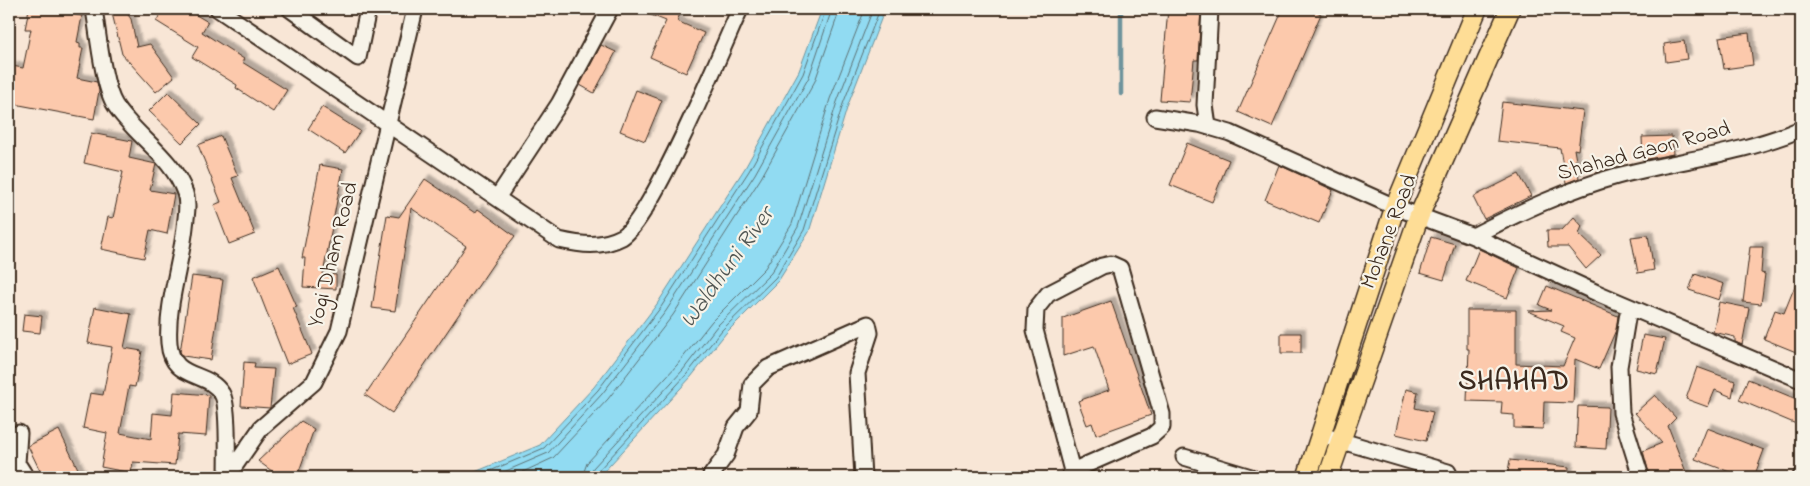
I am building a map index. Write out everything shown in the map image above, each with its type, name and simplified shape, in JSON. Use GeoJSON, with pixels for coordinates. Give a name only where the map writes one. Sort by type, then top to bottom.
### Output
{"type":"FeatureCollection","features":[{"type":"Feature","properties":{"kind":"main road","name":"Mohane Road"},"geometry":{"type":"LineString","coordinates":[[1307,477],[1395,207],[1458,48],[1477,9]]}},
{"type":"Feature","properties":{"kind":"main road","name":"Mohane Road"},"geometry":{"type":"LineString","coordinates":[[1328,477],[1419,216],[1510,9]]}},
{"type":"Feature","properties":{"kind":"street"},"geometry":{"type":"LineString","coordinates":[[94,9],[104,68],[115,104],[179,178],[186,196],[187,211],[170,317],[169,343],[173,361],[183,371],[215,385],[224,396],[227,477]]}},
{"type":"Feature","properties":{"kind":"street"},"geometry":{"type":"LineString","coordinates":[[218,9],[559,240],[581,245],[605,244],[623,236],[635,224],[656,190],[740,9]]}},
{"type":"Feature","properties":{"kind":"street"},"geometry":{"type":"LineString","coordinates":[[290,9],[358,58],[368,9]]}},
{"type":"Feature","properties":{"kind":"street","name":"Yogi Dham Road"},"geometry":{"type":"LineString","coordinates":[[227,477],[261,428],[314,382],[339,331],[415,9]]}},
{"type":"Feature","properties":{"kind":"street"},"geometry":{"type":"LineString","coordinates":[[497,198],[560,104],[610,9]]}},
{"type":"Feature","properties":{"kind":"street"},"geometry":{"type":"LineString","coordinates":[[1208,126],[1205,106],[1210,9]]}},
{"type":"Feature","properties":{"kind":"street"},"geometry":{"type":"LineString","coordinates":[[1155,117],[1208,126],[1230,133],[1395,207],[1473,236],[1629,307],[1801,380]]}},
{"type":"Feature","properties":{"kind":"street","name":"Shahad Gaon Road"},"geometry":{"type":"LineString","coordinates":[[1473,236],[1537,204],[1573,190],[1616,177],[1717,155],[1777,139],[1801,128]]}},
{"type":"Feature","properties":{"kind":"street"},"geometry":{"type":"LineString","coordinates":[[1112,264],[1120,268],[1162,414],[1162,427],[1152,436],[1071,474],[1035,330],[1036,308],[1048,294],[1102,266],[1112,264]]}},
{"type":"Feature","properties":{"kind":"street"},"geometry":{"type":"LineString","coordinates":[[1629,307],[1619,368],[1621,414],[1641,477]]}},
{"type":"Feature","properties":{"kind":"street"},"geometry":{"type":"LineString","coordinates":[[710,477],[726,455],[736,427],[749,411],[752,384],[768,368],[868,324],[870,332],[857,373],[857,401],[861,423],[863,477]]}},
{"type":"Feature","properties":{"kind":"street"},"geometry":{"type":"LineString","coordinates":[[19,433],[18,463],[26,477]]}},
{"type":"Feature","properties":{"kind":"street"},"geometry":{"type":"LineString","coordinates":[[1321,435],[1448,472],[1450,477]]}},
{"type":"Feature","properties":{"kind":"street"},"geometry":{"type":"LineString","coordinates":[[1184,456],[1251,477]]}},
{"type":"Feature","properties":{"kind":"water","name":"Waldhuni River"},"geometry":{"type":"Polygon","coordinates":[[[822,9],[885,9],[848,105],[809,232],[779,280],[726,333],[691,377],[599,477],[463,477],[540,445],[594,387],[657,304],[745,168],[799,71],[822,9]]]}},
{"type":"Feature","properties":{"kind":"building"},"geometry":{"type":"Polygon","coordinates":[[[29,9],[62,9],[61,12],[82,16],[77,42],[80,43],[80,48],[83,48],[77,78],[97,82],[99,91],[94,119],[9,103],[12,66],[23,68],[31,29],[25,29],[29,9]]]}},
{"type":"Feature","properties":{"kind":"building"},"geometry":{"type":"Polygon","coordinates":[[[111,9],[124,9],[131,19],[137,47],[150,44],[174,77],[156,92],[122,54],[111,9]]]}},
{"type":"Feature","properties":{"kind":"building"},"geometry":{"type":"Polygon","coordinates":[[[164,9],[186,9],[208,22],[202,32],[244,59],[242,62],[287,90],[273,112],[236,88],[237,85],[192,57],[198,47],[156,21],[164,9]]]}},
{"type":"Feature","properties":{"kind":"building"},"geometry":{"type":"Polygon","coordinates":[[[636,9],[682,9],[677,21],[704,33],[686,73],[650,57],[666,21],[636,9]]]}},
{"type":"Feature","properties":{"kind":"building"},"geometry":{"type":"Polygon","coordinates":[[[1168,9],[1201,9],[1198,60],[1194,60],[1190,102],[1160,100],[1168,9]]]}},
{"type":"Feature","properties":{"kind":"building"},"geometry":{"type":"Polygon","coordinates":[[[1283,9],[1309,9],[1321,14],[1272,127],[1238,112],[1283,9]]]}},
{"type":"Feature","properties":{"kind":"building"},"geometry":{"type":"Polygon","coordinates":[[[1749,33],[1753,65],[1724,69],[1719,37],[1749,33]]]}},
{"type":"Feature","properties":{"kind":"building"},"geometry":{"type":"Polygon","coordinates":[[[1684,41],[1687,59],[1666,62],[1664,44],[1684,41]]]}},
{"type":"Feature","properties":{"kind":"building"},"geometry":{"type":"Polygon","coordinates":[[[601,45],[616,52],[594,93],[580,85],[601,45]]]}},
{"type":"Feature","properties":{"kind":"building"},"geometry":{"type":"Polygon","coordinates":[[[636,90],[662,100],[645,141],[620,131],[636,90]]]}},
{"type":"Feature","properties":{"kind":"building"},"geometry":{"type":"Polygon","coordinates":[[[168,92],[201,124],[182,143],[149,111],[168,92]]]}},
{"type":"Feature","properties":{"kind":"building"},"geometry":{"type":"Polygon","coordinates":[[[1502,102],[1583,111],[1578,150],[1574,149],[1579,178],[1566,183],[1560,148],[1497,141],[1502,102]]]}},
{"type":"Feature","properties":{"kind":"building"},"geometry":{"type":"Polygon","coordinates":[[[322,107],[360,131],[345,153],[308,129],[322,107]]]}},
{"type":"Feature","properties":{"kind":"building"},"geometry":{"type":"Polygon","coordinates":[[[91,133],[132,141],[129,158],[156,164],[150,190],[174,194],[167,234],[150,230],[144,258],[101,249],[108,217],[113,218],[123,172],[84,163],[91,133]]]}},
{"type":"Feature","properties":{"kind":"building"},"geometry":{"type":"Polygon","coordinates":[[[221,136],[238,176],[232,178],[255,234],[229,244],[214,205],[221,202],[198,145],[221,136]]]}},
{"type":"Feature","properties":{"kind":"building"},"geometry":{"type":"Polygon","coordinates":[[[1672,136],[1673,154],[1643,160],[1642,137],[1672,136]]]}},
{"type":"Feature","properties":{"kind":"building"},"geometry":{"type":"Polygon","coordinates":[[[1187,143],[1229,160],[1212,202],[1170,185],[1187,143]]]}},
{"type":"Feature","properties":{"kind":"building"},"geometry":{"type":"Polygon","coordinates":[[[320,165],[343,169],[323,274],[336,275],[336,289],[303,287],[305,258],[302,258],[320,165]]]}},
{"type":"Feature","properties":{"kind":"building"},"geometry":{"type":"Polygon","coordinates":[[[1279,165],[1333,190],[1319,223],[1265,200],[1279,165]]]}},
{"type":"Feature","properties":{"kind":"building"},"geometry":{"type":"Polygon","coordinates":[[[1519,174],[1531,196],[1484,219],[1473,197],[1519,174]]]}},
{"type":"Feature","properties":{"kind":"building"},"geometry":{"type":"Polygon","coordinates":[[[425,179],[475,213],[478,209],[515,236],[495,261],[392,413],[365,395],[466,246],[411,208],[395,311],[372,308],[387,215],[399,217],[425,179]]]}},
{"type":"Feature","properties":{"kind":"building"},"geometry":{"type":"Polygon","coordinates":[[[1574,217],[1582,226],[1579,234],[1601,255],[1586,269],[1568,247],[1548,247],[1547,230],[1562,230],[1574,217]]]}},
{"type":"Feature","properties":{"kind":"building"},"geometry":{"type":"Polygon","coordinates":[[[1648,235],[1654,270],[1638,273],[1631,237],[1648,235]]]}},
{"type":"Feature","properties":{"kind":"building"},"geometry":{"type":"Polygon","coordinates":[[[1431,237],[1455,244],[1444,280],[1420,273],[1431,237]]]}},
{"type":"Feature","properties":{"kind":"building"},"geometry":{"type":"Polygon","coordinates":[[[1750,247],[1763,247],[1761,273],[1765,274],[1761,304],[1743,302],[1750,247]]]}},
{"type":"Feature","properties":{"kind":"building"},"geometry":{"type":"Polygon","coordinates":[[[1479,249],[1519,268],[1507,298],[1466,281],[1479,249]]]}},
{"type":"Feature","properties":{"kind":"building"},"geometry":{"type":"Polygon","coordinates":[[[279,266],[297,307],[293,308],[312,354],[287,364],[253,277],[279,266]]]}},
{"type":"Feature","properties":{"kind":"building"},"geometry":{"type":"Polygon","coordinates":[[[1801,271],[1801,354],[1764,339],[1775,310],[1784,313],[1801,271]]]}},
{"type":"Feature","properties":{"kind":"building"},"geometry":{"type":"Polygon","coordinates":[[[1695,274],[1724,284],[1719,300],[1689,290],[1695,274]]]}},
{"type":"Feature","properties":{"kind":"building"},"geometry":{"type":"Polygon","coordinates":[[[192,276],[223,280],[211,360],[183,356],[180,352],[192,276]]]}},
{"type":"Feature","properties":{"kind":"building"},"geometry":{"type":"Polygon","coordinates":[[[1547,286],[1618,316],[1616,330],[1599,369],[1575,359],[1573,403],[1544,402],[1543,429],[1514,428],[1514,415],[1501,414],[1502,402],[1467,401],[1469,349],[1467,349],[1467,310],[1516,310],[1516,364],[1563,366],[1575,338],[1561,332],[1564,326],[1528,311],[1551,310],[1539,305],[1547,286]]]}},
{"type":"Feature","properties":{"kind":"building"},"geometry":{"type":"Polygon","coordinates":[[[1111,301],[1151,415],[1096,435],[1092,423],[1087,425],[1078,401],[1109,390],[1094,346],[1063,356],[1063,318],[1111,301]]]}},
{"type":"Feature","properties":{"kind":"building"},"geometry":{"type":"Polygon","coordinates":[[[1719,302],[1749,308],[1742,345],[1735,342],[1735,337],[1713,332],[1719,302]]]}},
{"type":"Feature","properties":{"kind":"building"},"geometry":{"type":"Polygon","coordinates":[[[95,307],[131,314],[124,348],[142,351],[135,387],[129,386],[120,433],[151,439],[153,413],[172,415],[174,392],[209,395],[206,436],[178,434],[175,465],[133,462],[131,473],[101,467],[107,433],[83,428],[90,393],[103,395],[112,347],[88,343],[95,307]]]}},
{"type":"Feature","properties":{"kind":"building"},"geometry":{"type":"Polygon","coordinates":[[[24,314],[42,316],[40,333],[22,331],[24,314]]]}},
{"type":"Feature","properties":{"kind":"building"},"geometry":{"type":"Polygon","coordinates":[[[1281,333],[1301,333],[1301,353],[1281,353],[1281,333]]]}},
{"type":"Feature","properties":{"kind":"building"},"geometry":{"type":"Polygon","coordinates":[[[1643,335],[1665,339],[1657,374],[1636,369],[1643,335]]]}},
{"type":"Feature","properties":{"kind":"building"},"geometry":{"type":"Polygon","coordinates":[[[244,362],[255,363],[254,368],[274,369],[270,408],[241,406],[244,362]]]}},
{"type":"Feature","properties":{"kind":"building"},"geometry":{"type":"Polygon","coordinates":[[[1697,367],[1735,381],[1732,397],[1715,390],[1708,407],[1686,399],[1697,367]]]}},
{"type":"Feature","properties":{"kind":"building"},"geometry":{"type":"Polygon","coordinates":[[[1748,379],[1801,401],[1801,426],[1739,400],[1748,379]]]}},
{"type":"Feature","properties":{"kind":"building"},"geometry":{"type":"Polygon","coordinates":[[[1406,389],[1418,392],[1415,408],[1433,412],[1426,441],[1396,434],[1406,389]]]}},
{"type":"Feature","properties":{"kind":"building"},"geometry":{"type":"Polygon","coordinates":[[[1655,395],[1676,418],[1668,426],[1688,477],[1650,477],[1643,451],[1662,443],[1635,413],[1655,395]]]}},
{"type":"Feature","properties":{"kind":"building"},"geometry":{"type":"Polygon","coordinates":[[[1578,406],[1608,407],[1606,449],[1576,447],[1578,406]]]}},
{"type":"Feature","properties":{"kind":"building"},"geometry":{"type":"Polygon","coordinates":[[[301,421],[314,429],[297,477],[280,477],[258,461],[301,421]]]}},
{"type":"Feature","properties":{"kind":"building"},"geometry":{"type":"Polygon","coordinates":[[[1707,428],[1764,450],[1754,477],[1743,477],[1695,459],[1707,428]]]}},
{"type":"Feature","properties":{"kind":"building"},"geometry":{"type":"Polygon","coordinates":[[[59,430],[82,477],[43,477],[28,446],[59,430]]]}},
{"type":"Feature","properties":{"kind":"building"},"geometry":{"type":"Polygon","coordinates":[[[1510,460],[1569,467],[1568,477],[1507,477],[1510,460]]]}},
{"type":"Feature","properties":{"kind":"waterway"},"geometry":{"type":"LineString","coordinates":[[1121,9],[1121,94]]}},
{"type":"Feature","properties":{"kind":"district","name":"SHAHAD"},"geometry":{"type":"Point","coordinates":[1514,382]}}]}
